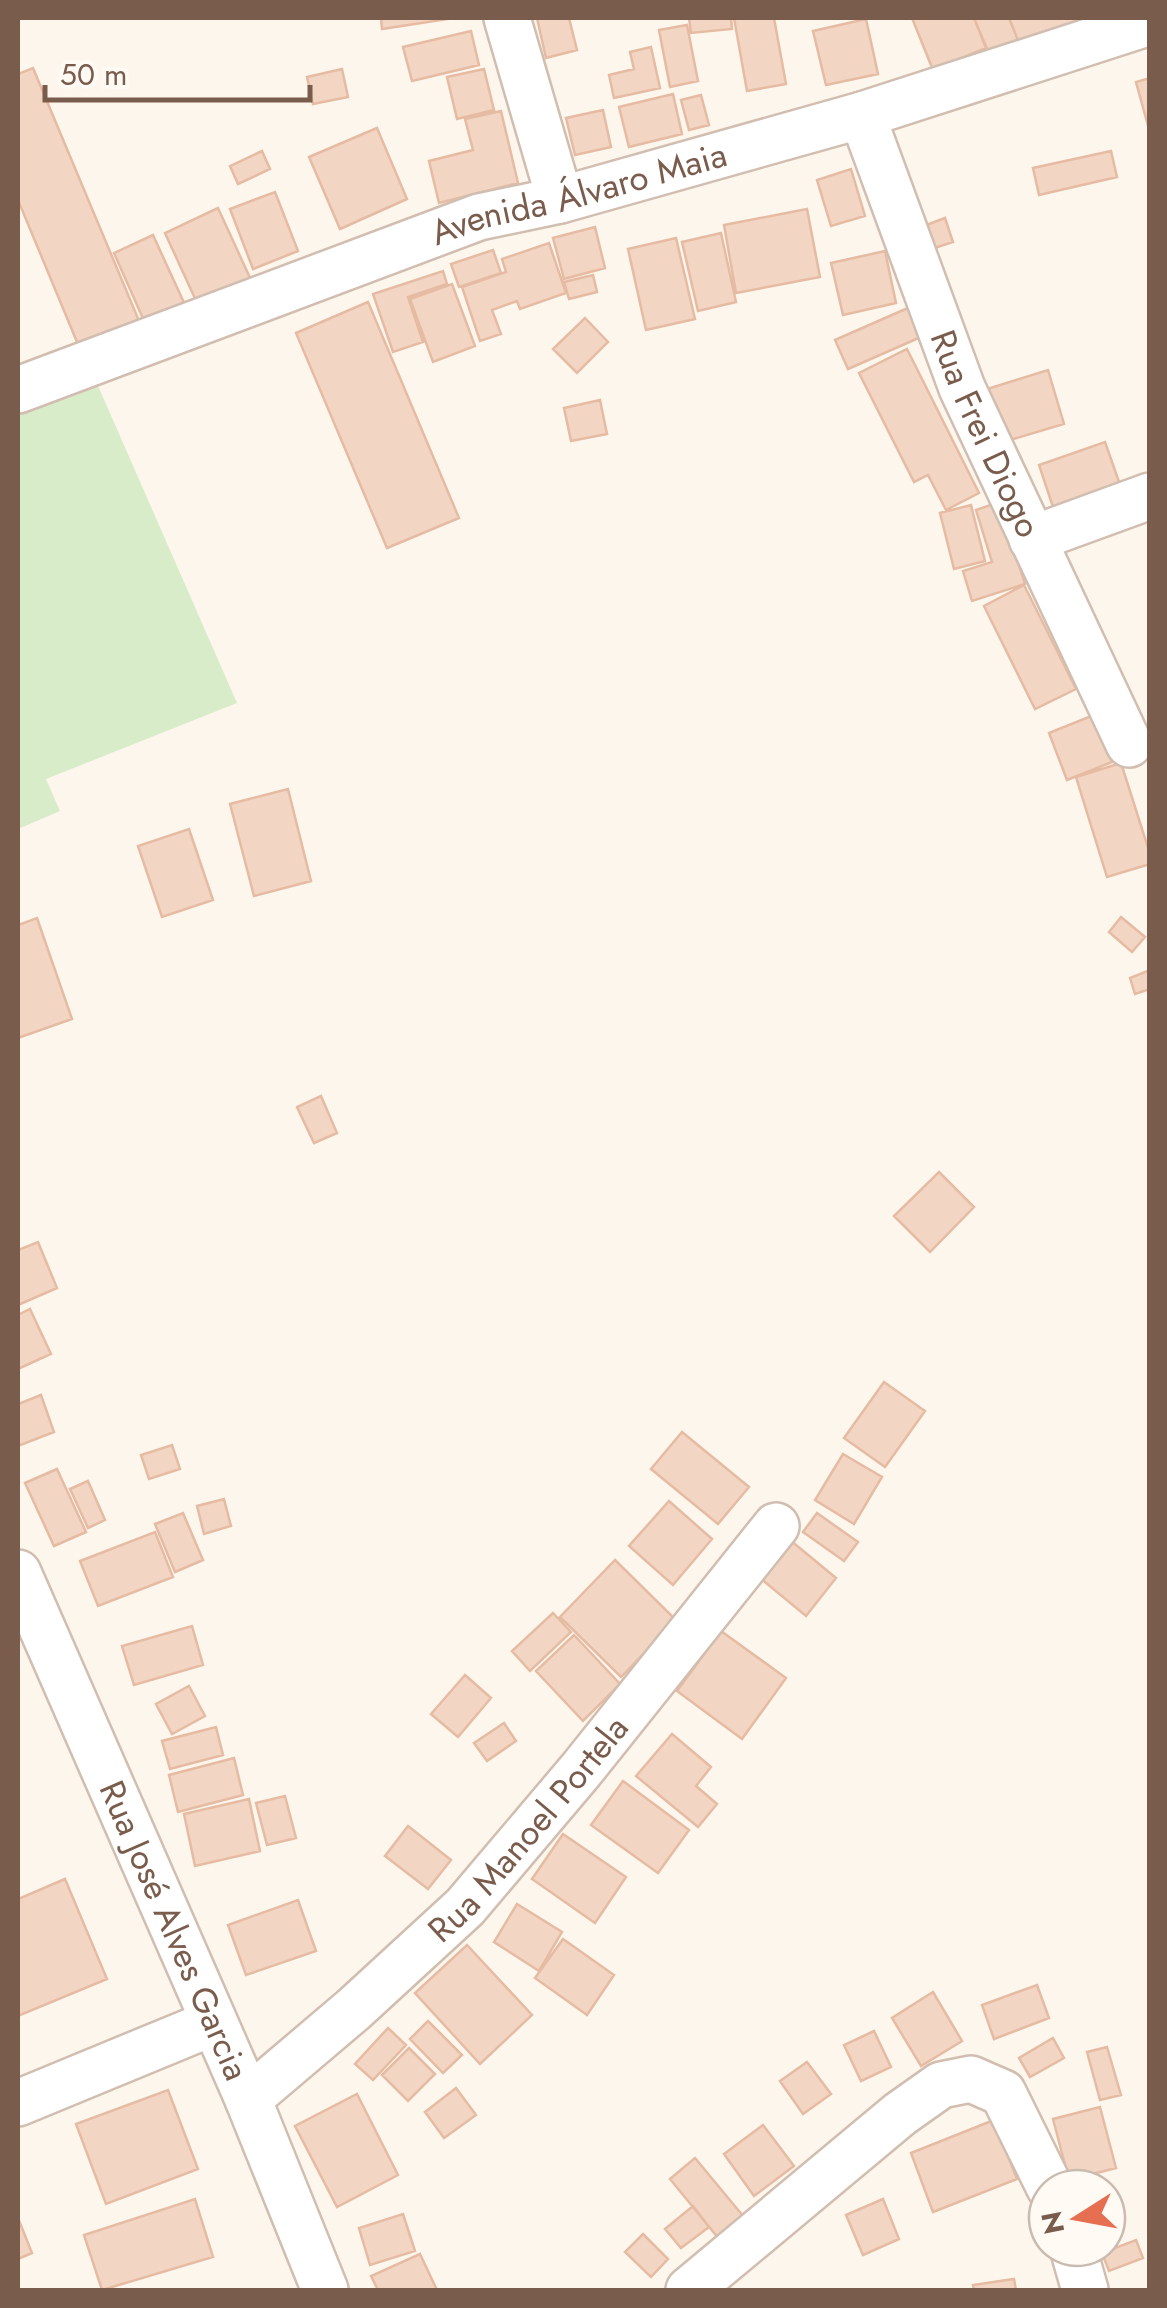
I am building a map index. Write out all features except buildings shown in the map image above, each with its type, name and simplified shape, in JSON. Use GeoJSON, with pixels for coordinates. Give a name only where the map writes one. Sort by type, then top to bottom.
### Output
{"type":"FeatureCollection","features":[{"type":"Feature","properties":{"kind":"street"},"geometry":{"type":"LineString","coordinates":[[507,18],[560,200]]}},
{"type":"Feature","properties":{"kind":"street","name":"Avenida Álvaro Maia"},"geometry":{"type":"LineString","coordinates":[[18,390],[479,216],[560,200],[862,115],[1150,22]]}},
{"type":"Feature","properties":{"kind":"street","name":"Rua Frei Diogo"},"geometry":{"type":"LineString","coordinates":[[862,115],[962,388],[1129,744]]}},
{"type":"Feature","properties":{"kind":"street"},"geometry":{"type":"LineString","coordinates":[[1032,539],[1150,496]]}},
{"type":"Feature","properties":{"kind":"street","name":"Rua Manoel Portela"},"geometry":{"type":"LineString","coordinates":[[248,2099],[354,2009],[464,1907],[592,1756],[776,1526]]}},
{"type":"Feature","properties":{"kind":"street","name":"Rua José Alves Garcia"},"geometry":{"type":"LineString","coordinates":[[22,1592],[248,2099],[325,2290]]}},
{"type":"Feature","properties":{"kind":"street"},"geometry":{"type":"LineString","coordinates":[[18,2103],[212,2023]]}},
{"type":"Feature","properties":{"kind":"street"},"geometry":{"type":"LineString","coordinates":[[689,2290],[900,2114],[942,2085],[971,2079],[1003,2093],[1040,2168]]}},
{"type":"Feature","properties":{"kind":"green space"},"geometry":{"type":"Polygon","coordinates":[[[95,379],[237,703],[46,779],[60,811],[18,829],[18,410],[95,379]]]}}]}
